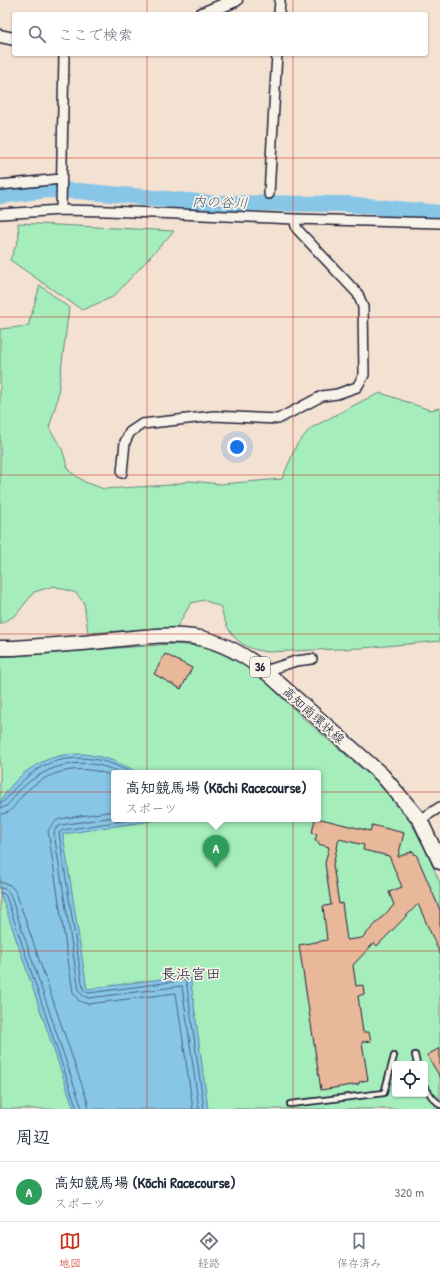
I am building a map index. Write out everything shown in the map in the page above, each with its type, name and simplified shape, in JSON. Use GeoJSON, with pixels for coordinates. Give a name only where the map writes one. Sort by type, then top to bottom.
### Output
{"type":"FeatureCollection","features":[{"type":"Feature","properties":{"kind":"main road","name":"高知南環状線"},"geometry":{"type":"LineString","coordinates":[[0,648],[179,636],[199,638],[239,653],[265,671],[382,775],[420,820],[440,862]]}},
{"type":"Feature","properties":{"kind":"street"},"geometry":{"type":"LineString","coordinates":[[207,12],[236,0]]}},
{"type":"Feature","properties":{"kind":"street"},"geometry":{"type":"LineString","coordinates":[[279,12],[280,0]]}},
{"type":"Feature","properties":{"kind":"street"},"geometry":{"type":"LineString","coordinates":[[0,36],[12,39]]}},
{"type":"Feature","properties":{"kind":"street"},"geometry":{"type":"LineString","coordinates":[[60,208],[64,56]]}},
{"type":"Feature","properties":{"kind":"street"},"geometry":{"type":"LineString","coordinates":[[269,194],[277,56]]}},
{"type":"Feature","properties":{"kind":"street"},"geometry":{"type":"LineString","coordinates":[[0,185],[61,181]]}},
{"type":"Feature","properties":{"kind":"street"},"geometry":{"type":"LineString","coordinates":[[0,214],[60,208],[294,219],[440,222]]}},
{"type":"Feature","properties":{"kind":"street"},"geometry":{"type":"LineString","coordinates":[[122,473],[126,442],[130,432],[142,424],[214,416],[278,419],[322,396],[337,394],[357,387],[364,375],[363,307],[358,294],[297,229],[294,219]]}},
{"type":"Feature","properties":{"kind":"street"},"geometry":{"type":"LineString","coordinates":[[265,671],[296,660],[312,659]]}},
{"type":"Feature","properties":{"kind":"street"},"geometry":{"type":"LineString","coordinates":[[420,820],[440,807]]}},
{"type":"Feature","properties":{"kind":"lane"},"geometry":{"type":"LineString","coordinates":[[415,1055],[416,1061]]}},
{"type":"Feature","properties":{"kind":"lane"},"geometry":{"type":"LineString","coordinates":[[290,1104],[297,1106],[384,1093],[394,1056]]}},
{"type":"Feature","properties":{"kind":"lane"},"geometry":{"type":"LineString","coordinates":[[428,1091],[440,1105]]}},
{"type":"Feature","properties":{"kind":"green space"},"geometry":{"type":"Polygon","coordinates":[[[18,223],[174,231],[113,297],[82,310],[10,260],[19,238],[18,223]]]}},
{"type":"Feature","properties":{"kind":"green space"},"geometry":{"type":"Polygon","coordinates":[[[40,285],[69,308],[57,401],[49,428],[62,449],[69,471],[85,482],[104,489],[170,485],[190,481],[221,484],[282,479],[297,444],[311,428],[364,400],[381,393],[430,410],[440,408],[440,641],[363,648],[267,652],[257,650],[242,643],[231,632],[221,607],[204,600],[191,603],[177,627],[88,633],[84,603],[76,593],[54,586],[34,592],[16,615],[0,624],[0,329],[28,326],[40,285]]]}},
{"type":"Feature","properties":{"kind":"green space"},"geometry":{"type":"Polygon","coordinates":[[[172,644],[199,646],[242,662],[264,680],[302,717],[373,778],[388,794],[413,826],[440,883],[440,1109],[0,1109],[0,657],[172,644]]]}},
{"type":"Feature","properties":{"kind":"water"},"geometry":{"type":"Polygon","coordinates":[[[70,754],[84,754],[112,760],[125,765],[132,770],[111,770],[111,822],[144,822],[63,834],[87,989],[190,975],[208,1109],[74,1109],[0,892],[0,803],[11,786],[27,771],[45,760],[70,754]]]}},
{"type":"Feature","properties":{"kind":"building"},"geometry":{"type":"Polygon","coordinates":[[[165,654],[192,668],[181,689],[154,674],[165,654]]]}},
{"type":"Feature","properties":{"kind":"building"},"geometry":{"type":"Polygon","coordinates":[[[321,819],[370,831],[372,825],[404,833],[398,857],[413,851],[415,855],[416,854],[440,910],[440,954],[418,904],[377,946],[374,943],[353,965],[356,986],[363,985],[364,994],[358,996],[363,1032],[369,1032],[371,1041],[362,1042],[368,1080],[359,1082],[359,1084],[321,1090],[299,945],[327,940],[323,906],[331,905],[325,863],[329,847],[318,844],[319,842],[315,841],[317,834],[312,833],[314,822],[321,822],[321,819]],[[339,839],[333,865],[339,904],[342,903],[347,940],[362,938],[394,905],[389,892],[402,887],[389,856],[363,850],[364,845],[339,839]]]}},
{"type":"Feature","properties":{"kind":"building"},"geometry":{"type":"Polygon","coordinates":[[[440,1048],[440,1077],[427,1055],[440,1048]]]}},
{"type":"Feature","properties":{"kind":"waterway","name":"内の谷川"},"geometry":{"type":"LineString","coordinates":[[0,196],[46,190],[79,191],[209,203],[347,204],[440,213]]}},
{"type":"Feature","properties":{"kind":"place","name":"高知競馬場 (Kōchi Racecourse)"},"geometry":{"type":"Point","coordinates":[216,868]}},
{"type":"Feature","properties":{"kind":"district","name":"長浜宮田"},"geometry":{"type":"Point","coordinates":[191,974]}}]}
